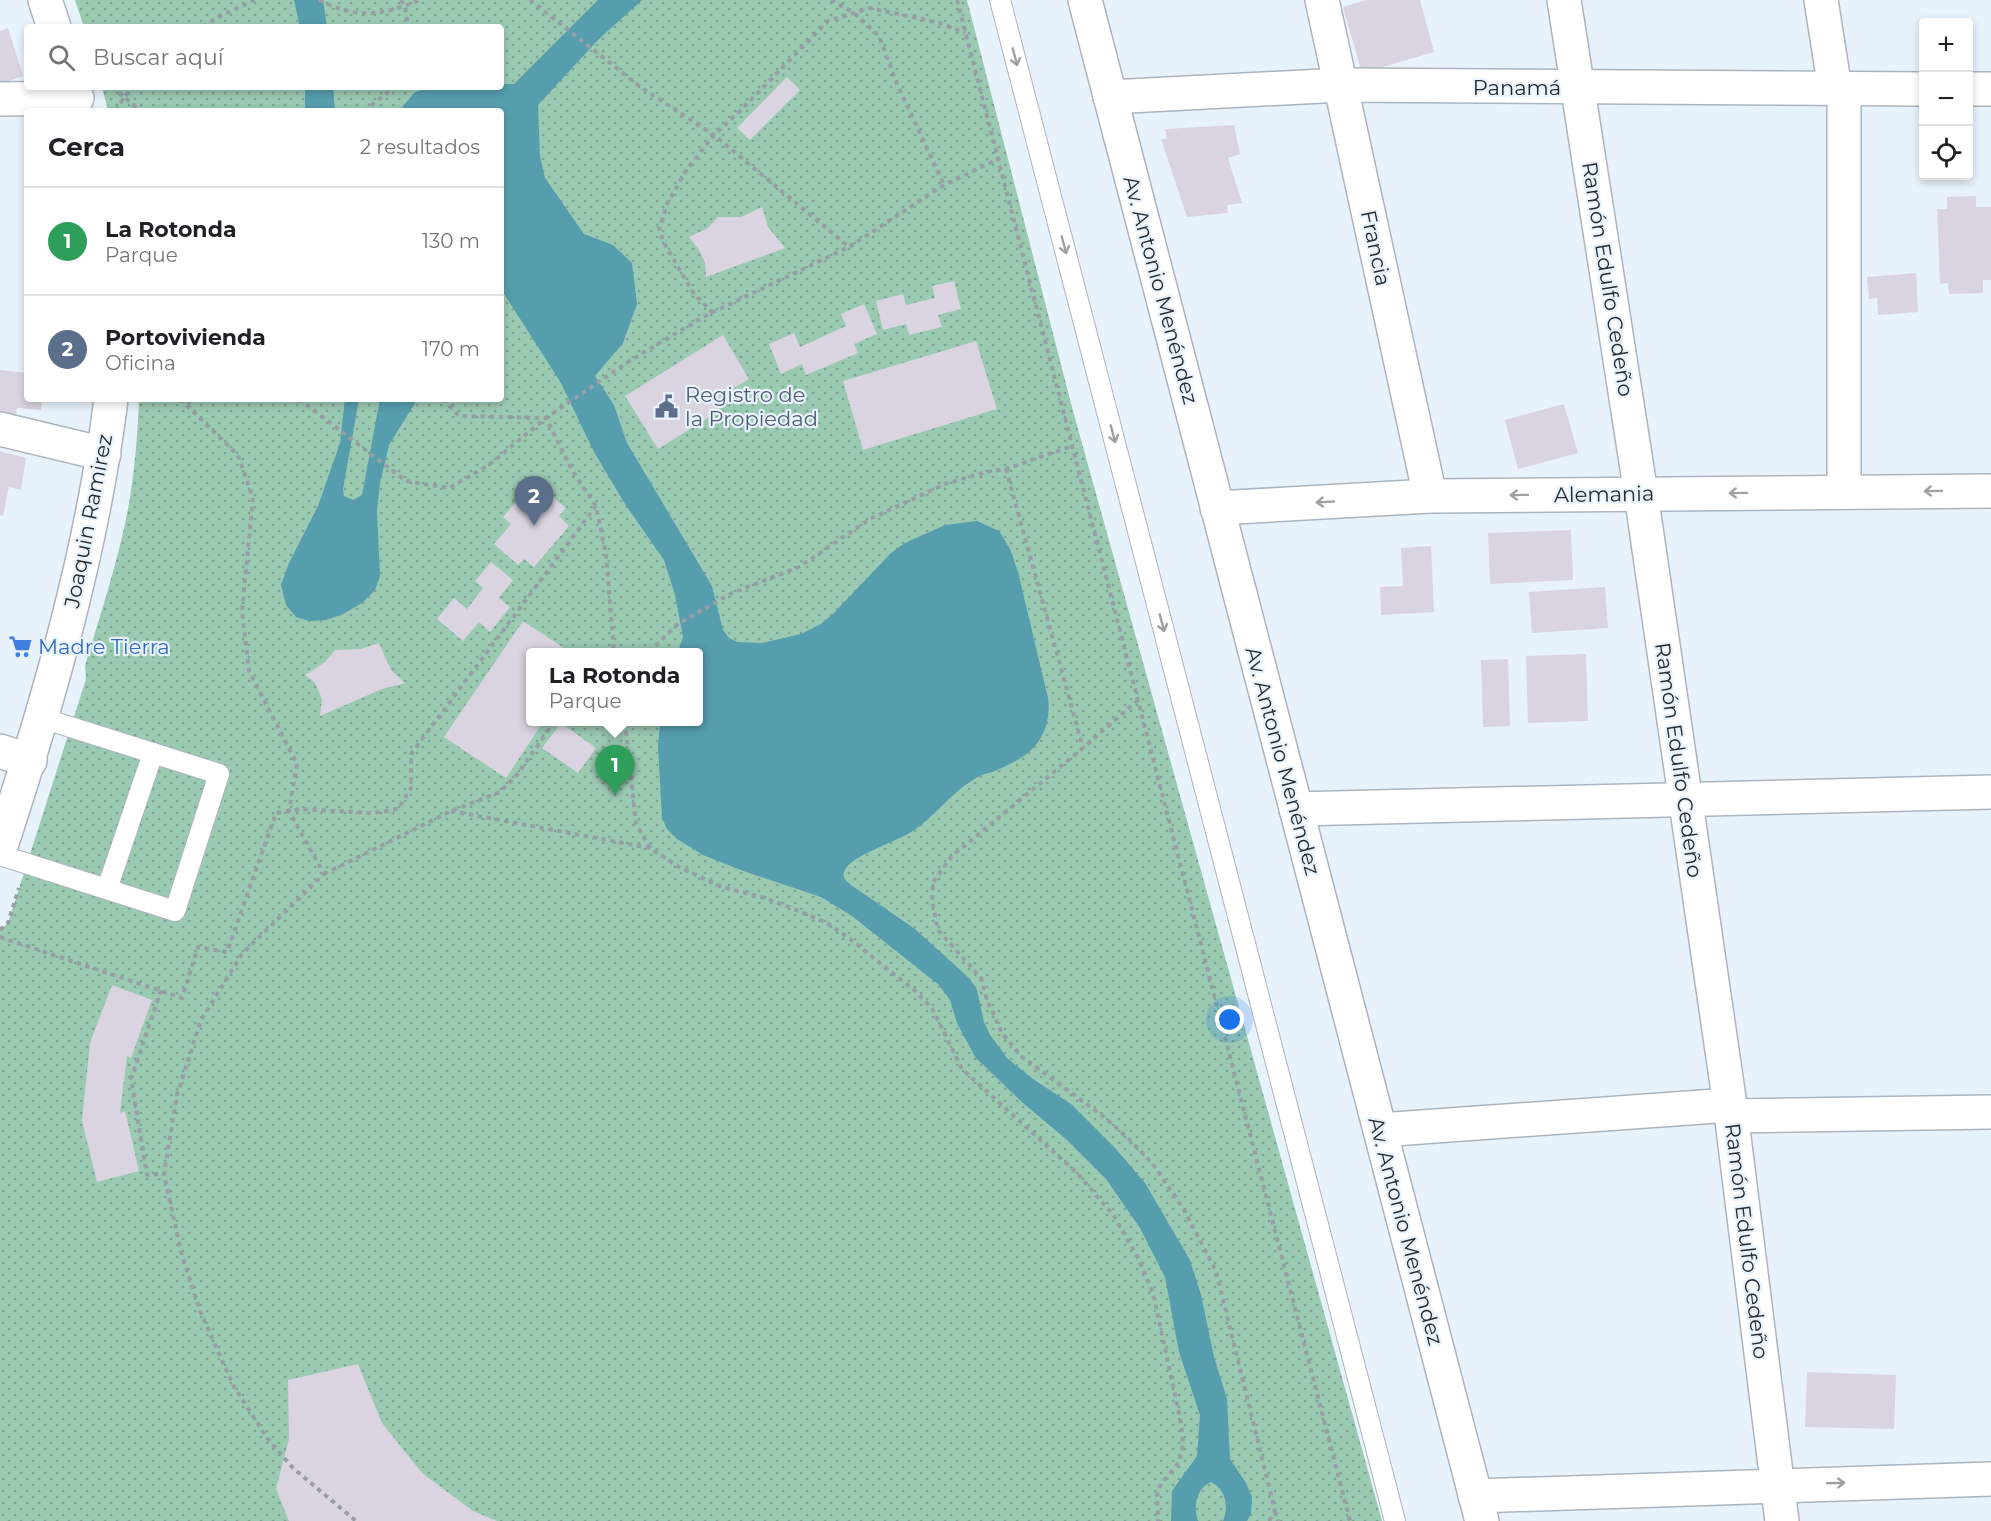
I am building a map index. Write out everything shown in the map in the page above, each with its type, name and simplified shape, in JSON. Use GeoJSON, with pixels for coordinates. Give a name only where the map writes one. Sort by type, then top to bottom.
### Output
{"type":"FeatureCollection","features":[{"type":"Feature","properties":{"kind":"street"},"geometry":{"type":"LineString","coordinates":[[45,0],[53,24]]}},
{"type":"Feature","properties":{"kind":"street","name":"Av. Antonio Menéndez"},"geometry":{"type":"LineString","coordinates":[[1085,0],[1478,1509]]}},
{"type":"Feature","properties":{"kind":"street","name":"Francia"},"geometry":{"type":"LineString","coordinates":[[1322,0],[1430,496]]}},
{"type":"Feature","properties":{"kind":"street","name":"Ramón Edulfo Cedeño"},"geometry":{"type":"LineString","coordinates":[[1564,0],[1641,494],[1730,1110],[1782,1521]]}},
{"type":"Feature","properties":{"kind":"street"},"geometry":{"type":"LineString","coordinates":[[1821,0],[1839,89],[1845,492]]}},
{"type":"Feature","properties":{"kind":"street","name":"Panamá"},"geometry":{"type":"LineString","coordinates":[[1110,97],[1341,85],[1919,89]]}},
{"type":"Feature","properties":{"kind":"street"},"geometry":{"type":"LineString","coordinates":[[1973,89],[1991,90]]}},
{"type":"Feature","properties":{"kind":"street"},"geometry":{"type":"LineString","coordinates":[[0,99],[77,99]]}},
{"type":"Feature","properties":{"kind":"street","name":"Joaquin Ramirez"},"geometry":{"type":"LineString","coordinates":[[0,849],[15,756],[42,718],[70,616],[104,454],[111,402]]}},
{"type":"Feature","properties":{"kind":"street"},"geometry":{"type":"LineString","coordinates":[[0,429],[104,454]]}},
{"type":"Feature","properties":{"kind":"street","name":"Alemania"},"geometry":{"type":"LineString","coordinates":[[1217,508],[1430,496],[1991,490]]}},
{"type":"Feature","properties":{"kind":"street"},"geometry":{"type":"LineString","coordinates":[[1296,808],[1991,792]]}},
{"type":"Feature","properties":{"kind":"street"},"geometry":{"type":"LineString","coordinates":[[1380,1130],[1730,1110],[1991,1112]]}},
{"type":"Feature","properties":{"kind":"street"},"geometry":{"type":"LineString","coordinates":[[1478,1509],[1778,1485],[1991,1479]]}},
{"type":"Feature","properties":{"kind":"lane"},"geometry":{"type":"LineString","coordinates":[[1000,0],[1395,1521]]}},
{"type":"Feature","properties":{"kind":"lane"},"geometry":{"type":"LineString","coordinates":[[0,855],[175,911],[219,774],[42,718]]}},
{"type":"Feature","properties":{"kind":"lane"},"geometry":{"type":"LineString","coordinates":[[107,889],[153,753]]}},
{"type":"Feature","properties":{"kind":"path"},"geometry":{"type":"LineString","coordinates":[[207,24],[254,0]]}},
{"type":"Feature","properties":{"kind":"path"},"geometry":{"type":"LineString","coordinates":[[320,0],[335,8],[358,14],[405,6],[419,0]]}},
{"type":"Feature","properties":{"kind":"path"},"geometry":{"type":"LineString","coordinates":[[401,0],[405,6],[408,24]]}},
{"type":"Feature","properties":{"kind":"path"},"geometry":{"type":"LineString","coordinates":[[530,0],[642,88],[714,135],[849,247]]}},
{"type":"Feature","properties":{"kind":"path"},"geometry":{"type":"LineString","coordinates":[[831,0],[854,13],[879,36],[897,84],[944,185]]}},
{"type":"Feature","properties":{"kind":"path"},"geometry":{"type":"LineString","coordinates":[[957,0],[1350,1521]]}},
{"type":"Feature","properties":{"kind":"path"},"geometry":{"type":"LineString","coordinates":[[713,313],[694,294],[664,243],[659,230],[668,202],[687,169],[714,135],[828,21],[870,8],[940,23],[965,33]]}},
{"type":"Feature","properties":{"kind":"path"},"geometry":{"type":"LineString","coordinates":[[116,90],[137,108]]}},
{"type":"Feature","properties":{"kind":"path"},"geometry":{"type":"LineString","coordinates":[[118,108],[131,90]]}},
{"type":"Feature","properties":{"kind":"path"},"geometry":{"type":"LineString","coordinates":[[368,108],[391,90]]}},
{"type":"Feature","properties":{"kind":"path"},"geometry":{"type":"LineString","coordinates":[[304,402],[405,481],[449,488],[489,465],[546,418],[628,362],[713,313],[849,247],[944,185],[998,159]]}},
{"type":"Feature","properties":{"kind":"path"},"geometry":{"type":"LineString","coordinates":[[183,402],[238,455],[253,498],[242,611],[249,671],[297,764],[289,811],[324,874]]}},
{"type":"Feature","properties":{"kind":"path"},"geometry":{"type":"LineString","coordinates":[[189,402],[190,408]]}},
{"type":"Feature","properties":{"kind":"path"},"geometry":{"type":"LineString","coordinates":[[446,402],[459,416],[546,418]]}},
{"type":"Feature","properties":{"kind":"path"},"geometry":{"type":"LineString","coordinates":[[546,418],[572,470],[596,506],[606,554],[614,648]]}},
{"type":"Feature","properties":{"kind":"path"},"geometry":{"type":"LineString","coordinates":[[653,648],[678,624],[732,593],[799,567],[870,519],[945,484],[986,472],[1006,469],[1072,446]]}},
{"type":"Feature","properties":{"kind":"path"},"geometry":{"type":"LineString","coordinates":[[1006,469],[1083,748]]}},
{"type":"Feature","properties":{"kind":"path"},"geometry":{"type":"LineString","coordinates":[[0,937],[182,998],[198,947],[227,952],[276,813],[301,809],[373,813],[398,809],[411,788],[411,754],[596,506]]}},
{"type":"Feature","properties":{"kind":"path"},"geometry":{"type":"LineString","coordinates":[[1137,700],[1083,748],[952,856],[933,882],[932,901],[938,930],[981,978],[987,1000],[1002,1033],[1021,1056],[1104,1117],[1132,1142],[1152,1163],[1184,1208],[1216,1271],[1278,1521]]}},
{"type":"Feature","properties":{"kind":"path"},"geometry":{"type":"LineString","coordinates":[[356,1521],[293,1468],[267,1438],[233,1385],[200,1311],[181,1252],[164,1174],[177,1095],[201,1020],[242,954],[324,874],[451,811],[500,792],[517,775],[551,726]]}},
{"type":"Feature","properties":{"kind":"path"},"geometry":{"type":"LineString","coordinates":[[625,726],[636,824],[651,849]]}},
{"type":"Feature","properties":{"kind":"path"},"geometry":{"type":"LineString","coordinates":[[451,811],[651,849],[681,868],[722,887],[765,898],[827,923],[915,991],[932,1008],[962,1069],[1078,1174],[1114,1216],[1138,1258],[1153,1293],[1181,1423],[1183,1445],[1179,1461],[1160,1486],[1157,1495],[1158,1521]]}},
{"type":"Feature","properties":{"kind":"path"},"geometry":{"type":"LineString","coordinates":[[161,990],[131,1079],[147,1175],[164,1174]]}},
{"type":"Feature","properties":{"kind":"path"},"geometry":{"type":"LineString","coordinates":[[1269,1521],[1275,1511]]}},
{"type":"Feature","properties":{"kind":"green space"},"geometry":{"type":"Polygon","coordinates":[[[75,0],[967,0],[1073,411],[1382,1521],[0,1521],[0,930],[8,923],[86,679],[85,666],[113,572],[129,506],[136,452],[139,402],[504,402],[504,108],[107,108],[103,90],[504,90],[504,24],[83,24],[75,0]]]}},
{"type":"Feature","properties":{"kind":"water"},"geometry":{"type":"Polygon","coordinates":[[[294,0],[323,0],[327,24],[299,24],[294,0]]]}},
{"type":"Feature","properties":{"kind":"water"},"geometry":{"type":"Polygon","coordinates":[[[598,0],[642,0],[599,39],[538,105],[540,156],[545,178],[584,234],[613,245],[632,263],[637,304],[623,343],[595,376],[614,405],[627,443],[712,586],[723,630],[729,638],[737,642],[762,643],[801,634],[821,624],[891,553],[905,543],[945,525],[977,521],[999,531],[1010,549],[1018,572],[1048,698],[1045,730],[1032,749],[1022,757],[970,782],[917,828],[855,860],[845,870],[844,877],[851,885],[915,929],[970,979],[977,990],[984,1022],[990,1035],[1007,1058],[1033,1079],[1071,1104],[1116,1149],[1145,1183],[1190,1260],[1201,1295],[1214,1357],[1227,1399],[1230,1459],[1246,1483],[1252,1497],[1251,1514],[1247,1521],[1223,1521],[1226,1510],[1225,1499],[1220,1489],[1211,1482],[1202,1489],[1197,1498],[1198,1521],[1171,1521],[1172,1491],[1197,1456],[1200,1415],[1179,1352],[1165,1277],[1140,1228],[1106,1179],[1067,1140],[1024,1104],[975,1057],[957,1023],[950,1000],[939,985],[852,916],[821,897],[703,855],[677,839],[667,829],[662,818],[658,746],[660,726],[703,726],[703,648],[679,648],[683,637],[675,595],[664,560],[625,504],[594,452],[561,383],[504,294],[504,108],[402,108],[414,93],[420,90],[504,90],[504,84],[514,84],[598,0]]]}},
{"type":"Feature","properties":{"kind":"water"},"geometry":{"type":"Polygon","coordinates":[[[305,90],[333,90],[335,108],[305,108],[305,90]]]}},
{"type":"Feature","properties":{"kind":"water"},"geometry":{"type":"Polygon","coordinates":[[[345,402],[358,402],[343,489],[344,496],[353,500],[362,495],[379,402],[414,402],[389,445],[380,483],[377,511],[380,576],[375,590],[362,603],[343,614],[326,620],[310,621],[296,617],[286,605],[281,585],[289,563],[318,506],[340,443],[345,402]]]}},
{"type":"Feature","properties":{"kind":"building"},"geometry":{"type":"Polygon","coordinates":[[[1366,0],[1420,0],[1434,52],[1362,73],[1343,7],[1366,0]]]}},
{"type":"Feature","properties":{"kind":"building"},"geometry":{"type":"Polygon","coordinates":[[[8,28],[23,76],[0,84],[0,31],[8,28]]]}},
{"type":"Feature","properties":{"kind":"building"},"geometry":{"type":"Polygon","coordinates":[[[787,77],[800,90],[750,140],[737,128],[787,77]]]}},
{"type":"Feature","properties":{"kind":"building"},"geometry":{"type":"Polygon","coordinates":[[[1234,125],[1240,154],[1228,158],[1242,203],[1227,205],[1228,213],[1187,217],[1161,139],[1167,139],[1165,129],[1234,125]]]}},
{"type":"Feature","properties":{"kind":"building"},"geometry":{"type":"Polygon","coordinates":[[[1976,196],[1976,207],[1991,207],[1991,280],[1983,280],[1983,293],[1949,294],[1948,283],[1940,284],[1937,209],[1947,209],[1947,197],[1976,196]]]}},
{"type":"Feature","properties":{"kind":"building"},"geometry":{"type":"Polygon","coordinates":[[[762,207],[768,227],[785,248],[706,277],[705,263],[689,237],[708,228],[718,217],[741,217],[762,207]]]}},
{"type":"Feature","properties":{"kind":"building"},"geometry":{"type":"Polygon","coordinates":[[[1916,273],[1918,312],[1878,315],[1877,298],[1869,299],[1867,277],[1916,273]]]}},
{"type":"Feature","properties":{"kind":"building"},"geometry":{"type":"Polygon","coordinates":[[[954,281],[961,309],[938,315],[942,327],[909,335],[906,324],[883,330],[876,301],[903,294],[906,305],[935,298],[932,286],[954,281]]]}},
{"type":"Feature","properties":{"kind":"building"},"geometry":{"type":"Polygon","coordinates":[[[864,304],[877,334],[854,344],[858,353],[806,375],[802,364],[781,374],[769,344],[794,333],[800,347],[846,326],[841,314],[864,304]]]}},
{"type":"Feature","properties":{"kind":"building"},"geometry":{"type":"Polygon","coordinates":[[[723,335],[749,379],[713,401],[719,411],[658,449],[625,396],[723,335]]]}},
{"type":"Feature","properties":{"kind":"building"},"geometry":{"type":"Polygon","coordinates":[[[976,341],[997,409],[863,450],[843,381],[976,341]]]}},
{"type":"Feature","properties":{"kind":"building"},"geometry":{"type":"Polygon","coordinates":[[[0,370],[24,373],[24,402],[42,402],[41,410],[17,408],[16,417],[0,416],[0,370]]]}},
{"type":"Feature","properties":{"kind":"building"},"geometry":{"type":"Polygon","coordinates":[[[1564,404],[1578,453],[1518,469],[1505,420],[1564,404]]]}},
{"type":"Feature","properties":{"kind":"building"},"geometry":{"type":"Polygon","coordinates":[[[0,451],[26,458],[21,490],[9,487],[3,516],[0,515],[0,451]]]}},
{"type":"Feature","properties":{"kind":"building"},"geometry":{"type":"Polygon","coordinates":[[[542,488],[566,508],[559,516],[569,526],[534,567],[524,559],[518,565],[494,544],[511,524],[503,517],[527,490],[535,496],[542,488]]]}},
{"type":"Feature","properties":{"kind":"building"},"geometry":{"type":"Polygon","coordinates":[[[1571,530],[1573,580],[1490,584],[1488,533],[1571,530]]]}},
{"type":"Feature","properties":{"kind":"building"},"geometry":{"type":"Polygon","coordinates":[[[1431,546],[1434,612],[1381,615],[1380,587],[1403,586],[1401,548],[1431,546]]]}},
{"type":"Feature","properties":{"kind":"building"},"geometry":{"type":"Polygon","coordinates":[[[491,562],[513,580],[499,598],[510,607],[490,632],[479,622],[463,641],[437,619],[454,598],[467,609],[483,588],[475,581],[491,562]]]}},
{"type":"Feature","properties":{"kind":"building"},"geometry":{"type":"Polygon","coordinates":[[[1605,587],[1608,628],[1532,633],[1529,592],[1605,587]]]}},
{"type":"Feature","properties":{"kind":"building"},"geometry":{"type":"Polygon","coordinates":[[[523,621],[564,648],[526,648],[526,726],[540,726],[506,778],[444,737],[523,621]]]}},
{"type":"Feature","properties":{"kind":"building"},"geometry":{"type":"Polygon","coordinates":[[[379,643],[391,670],[405,683],[382,689],[320,716],[322,699],[315,683],[305,675],[325,662],[335,650],[361,649],[379,643]]]}},
{"type":"Feature","properties":{"kind":"building"},"geometry":{"type":"Polygon","coordinates":[[[1586,654],[1588,721],[1528,723],[1526,656],[1586,654]]]}},
{"type":"Feature","properties":{"kind":"building"},"geometry":{"type":"Polygon","coordinates":[[[1508,659],[1510,726],[1483,727],[1481,660],[1508,659]]]}},
{"type":"Feature","properties":{"kind":"building"},"geometry":{"type":"Polygon","coordinates":[[[559,726],[565,726],[596,748],[578,773],[542,748],[559,726]]]}},
{"type":"Feature","properties":{"kind":"building"},"geometry":{"type":"Polygon","coordinates":[[[112,985],[152,1000],[131,1058],[127,1056],[120,1113],[125,1111],[139,1171],[97,1182],[82,1121],[90,1043],[112,985]]]}},
{"type":"Feature","properties":{"kind":"building"},"geometry":{"type":"Polygon","coordinates":[[[358,1364],[382,1423],[422,1473],[473,1511],[497,1521],[289,1521],[276,1489],[289,1439],[288,1380],[358,1364]]]}},
{"type":"Feature","properties":{"kind":"building"},"geometry":{"type":"Polygon","coordinates":[[[1807,1372],[1896,1375],[1894,1429],[1805,1427],[1807,1372]]]}},
{"type":"Feature","properties":{"kind":"place","name":"Registro de la Propiedad"},"geometry":{"type":"Point","coordinates":[667,406]}},
{"type":"Feature","properties":{"kind":"place","name":"Portovivienda"},"geometry":{"type":"Point","coordinates":[534,526]}},
{"type":"Feature","properties":{"kind":"place","name":"Madre Tierra"},"geometry":{"type":"Point","coordinates":[20,646]}},
{"type":"Feature","properties":{"kind":"place","name":"La Rotonda"},"geometry":{"type":"Point","coordinates":[615,795]}}]}
